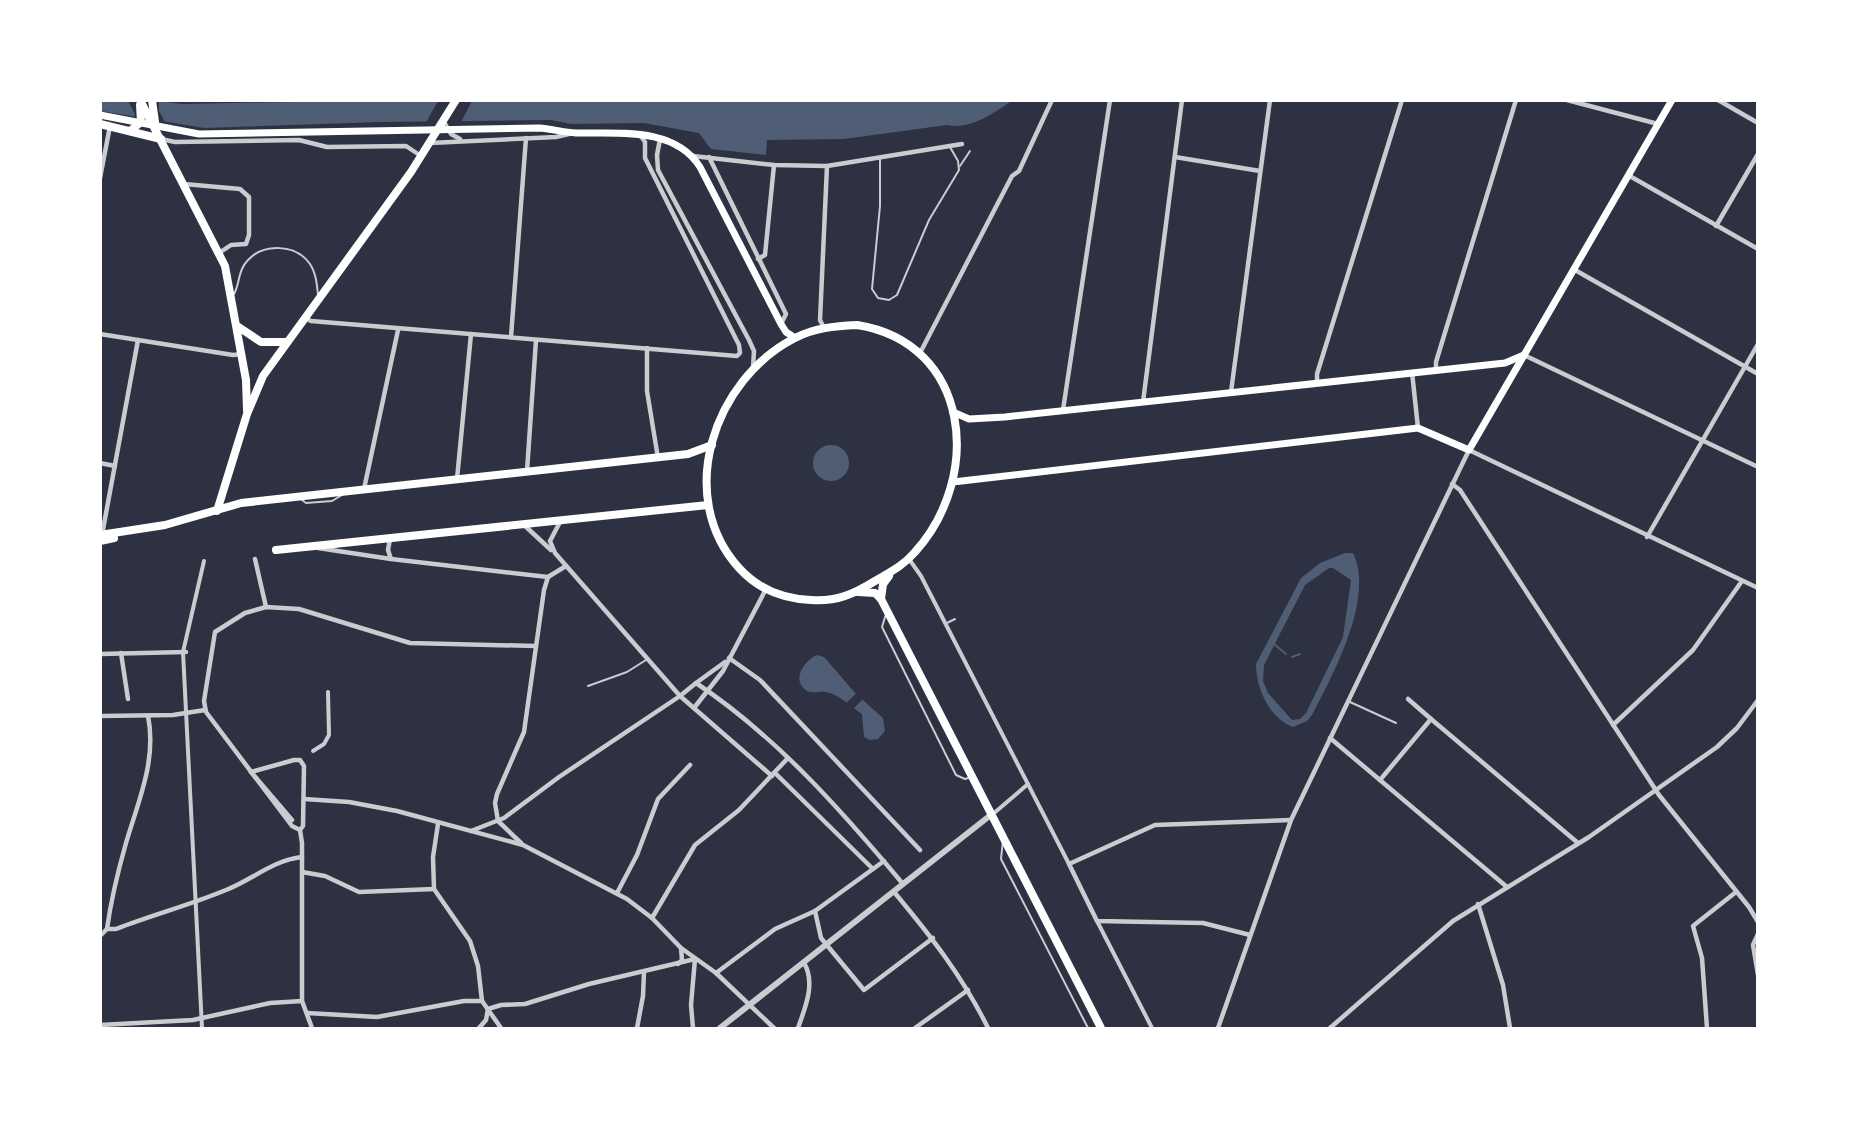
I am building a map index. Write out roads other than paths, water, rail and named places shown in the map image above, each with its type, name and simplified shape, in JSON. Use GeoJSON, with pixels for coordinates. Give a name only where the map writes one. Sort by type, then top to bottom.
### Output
{"type":"FeatureCollection","features":[{"type":"Feature","properties":{"kind":"main road"},"geometry":{"type":"LineString","coordinates":[[139,100],[184,184],[227,273],[247,389],[247,414]]}},
{"type":"Feature","properties":{"kind":"main road"},"geometry":{"type":"LineString","coordinates":[[133,130],[141,120],[139,100]]}},
{"type":"Feature","properties":{"kind":"main road"},"geometry":{"type":"LineString","coordinates":[[152,100],[156,129]]}},
{"type":"Feature","properties":{"kind":"main road"},"geometry":{"type":"LineString","coordinates":[[953,482],[1418,428],[1469,450],[1672,100]]}},
{"type":"Feature","properties":{"kind":"main road"},"geometry":{"type":"LineString","coordinates":[[217,511],[247,414],[264,376],[285,342],[421,156],[453,102]]}},
{"type":"Feature","properties":{"kind":"main road"},"geometry":{"type":"LineString","coordinates":[[100,116],[199,134],[538,128],[573,133],[640,135],[660,139],[681,146],[693,156],[781,324],[786,332],[795,338]]}},
{"type":"Feature","properties":{"kind":"main road"},"geometry":{"type":"LineString","coordinates":[[100,124],[133,130],[160,139]]}},
{"type":"Feature","properties":{"kind":"main road"},"geometry":{"type":"LineString","coordinates":[[856,325],[872,328],[903,341],[920,353],[944,385],[954,412],[956,454],[953,482],[944,508],[933,528],[909,559],[890,574],[858,592],[820,601],[800,600],[766,589],[744,573],[726,554],[708,505],[707,478],[711,445],[720,418],[731,396],[753,368],[795,338],[824,328],[856,325]]}},
{"type":"Feature","properties":{"kind":"main road"},"geometry":{"type":"LineString","coordinates":[[237,326],[261,342],[285,342]]}},
{"type":"Feature","properties":{"kind":"main road"},"geometry":{"type":"LineString","coordinates":[[954,412],[973,419],[1499,363],[1524,355]]}},
{"type":"Feature","properties":{"kind":"main road"},"geometry":{"type":"LineString","coordinates":[[1499,363],[1507,371],[1507,382]]}},
{"type":"Feature","properties":{"kind":"main road"},"geometry":{"type":"LineString","coordinates":[[101,537],[179,525],[241,503],[658,458],[693,453],[711,445]]}},
{"type":"Feature","properties":{"kind":"main road"},"geometry":{"type":"LineString","coordinates":[[276,550],[708,505]]}},
{"type":"Feature","properties":{"kind":"main road"},"geometry":{"type":"LineString","coordinates":[[881,599],[883,584],[890,574]]}},
{"type":"Feature","properties":{"kind":"main road"},"geometry":{"type":"LineString","coordinates":[[858,592],[875,593],[881,599],[1101,1029]]}},
{"type":"Feature","properties":{"kind":"street"},"geometry":{"type":"LineString","coordinates":[[920,353],[1012,176],[1019,171],[1052,100]]}},
{"type":"Feature","properties":{"kind":"street"},"geometry":{"type":"LineString","coordinates":[[1063,410],[1110,100]]}},
{"type":"Feature","properties":{"kind":"street"},"geometry":{"type":"LineString","coordinates":[[1143,402],[1182,100]]}},
{"type":"Feature","properties":{"kind":"street"},"geometry":{"type":"LineString","coordinates":[[1231,392],[1270,100]]}},
{"type":"Feature","properties":{"kind":"street"},"geometry":{"type":"LineString","coordinates":[[1317,382],[1317,374],[1402,100]]}},
{"type":"Feature","properties":{"kind":"street"},"geometry":{"type":"LineString","coordinates":[[1436,369],[1436,362],[1516,100]]}},
{"type":"Feature","properties":{"kind":"street"},"geometry":{"type":"LineString","coordinates":[[1568,100],[1658,124]]}},
{"type":"Feature","properties":{"kind":"street"},"geometry":{"type":"LineString","coordinates":[[1718,100],[1758,123]]}},
{"type":"Feature","properties":{"kind":"street"},"geometry":{"type":"LineString","coordinates":[[443,118],[451,134],[463,139]]}},
{"type":"Feature","properties":{"kind":"street"},"geometry":{"type":"LineString","coordinates":[[100,178],[110,126]]}},
{"type":"Feature","properties":{"kind":"street"},"geometry":{"type":"LineString","coordinates":[[430,139],[526,138],[567,136],[573,133]]}},
{"type":"Feature","properties":{"kind":"street"},"geometry":{"type":"LineString","coordinates":[[304,318],[310,321],[398,330],[737,356],[740,353],[739,345],[645,158],[645,142],[640,135]]}},
{"type":"Feature","properties":{"kind":"street"},"geometry":{"type":"LineString","coordinates":[[511,337],[526,138]]}},
{"type":"Feature","properties":{"kind":"street"},"geometry":{"type":"LineString","coordinates":[[160,139],[175,142],[299,140],[327,147],[406,146],[421,156]]}},
{"type":"Feature","properties":{"kind":"street"},"geometry":{"type":"LineString","coordinates":[[660,139],[657,155],[658,170],[754,351],[753,368]]}},
{"type":"Feature","properties":{"kind":"street"},"geometry":{"type":"LineString","coordinates":[[693,156],[774,165],[827,166],[962,144]]}},
{"type":"Feature","properties":{"kind":"street"},"geometry":{"type":"LineString","coordinates":[[1716,226],[1758,154]]}},
{"type":"Feature","properties":{"kind":"street"},"geometry":{"type":"LineString","coordinates":[[709,157],[786,314],[781,324]]}},
{"type":"Feature","properties":{"kind":"street"},"geometry":{"type":"LineString","coordinates":[[1175,157],[1260,171]]}},
{"type":"Feature","properties":{"kind":"street"},"geometry":{"type":"LineString","coordinates":[[758,259],[765,255],[774,165]]}},
{"type":"Feature","properties":{"kind":"street"},"geometry":{"type":"LineString","coordinates":[[824,328],[820,320],[827,166]]}},
{"type":"Feature","properties":{"kind":"street"},"geometry":{"type":"LineString","coordinates":[[1628,175],[1758,249]]}},
{"type":"Feature","properties":{"kind":"street"},"geometry":{"type":"LineString","coordinates":[[184,184],[194,183],[246,192],[249,224],[246,244],[231,245],[219,254]]}},
{"type":"Feature","properties":{"kind":"street"},"geometry":{"type":"LineString","coordinates":[[1575,270],[1758,374]]}},
{"type":"Feature","properties":{"kind":"street"},"geometry":{"type":"LineString","coordinates":[[717,302],[726,297]]}},
{"type":"Feature","properties":{"kind":"street"},"geometry":{"type":"LineString","coordinates":[[364,489],[398,330]]}},
{"type":"Feature","properties":{"kind":"street"},"geometry":{"type":"LineString","coordinates":[[100,334],[233,355],[242,354]]}},
{"type":"Feature","properties":{"kind":"street"},"geometry":{"type":"LineString","coordinates":[[457,479],[471,334]]}},
{"type":"Feature","properties":{"kind":"street"},"geometry":{"type":"LineString","coordinates":[[101,537],[138,340]]}},
{"type":"Feature","properties":{"kind":"street"},"geometry":{"type":"LineString","coordinates":[[527,471],[536,340]]}},
{"type":"Feature","properties":{"kind":"street"},"geometry":{"type":"LineString","coordinates":[[1647,537],[1758,344]]}},
{"type":"Feature","properties":{"kind":"street"},"geometry":{"type":"LineString","coordinates":[[647,348],[647,391],[658,458]]}},
{"type":"Feature","properties":{"kind":"street"},"geometry":{"type":"LineString","coordinates":[[1524,355],[1758,467]]}},
{"type":"Feature","properties":{"kind":"street"},"geometry":{"type":"LineString","coordinates":[[1412,372],[1418,428]]}},
{"type":"Feature","properties":{"kind":"street"},"geometry":{"type":"LineString","coordinates":[[1218,1029],[1291,820],[1469,450],[1521,473],[1647,537],[1758,588]]}},
{"type":"Feature","properties":{"kind":"street"},"geometry":{"type":"LineString","coordinates":[[100,464],[115,466]]}},
{"type":"Feature","properties":{"kind":"street"},"geometry":{"type":"LineString","coordinates":[[1452,484],[1460,490],[1656,790],[1758,922]]}},
{"type":"Feature","properties":{"kind":"street"},"geometry":{"type":"LineString","coordinates":[[555,553],[550,541],[560,521]]}},
{"type":"Feature","properties":{"kind":"street"},"geometry":{"type":"LineString","coordinates":[[524,525],[555,553],[646,660],[680,696],[773,774],[873,869]]}},
{"type":"Feature","properties":{"kind":"street"},"geometry":{"type":"LineString","coordinates":[[390,539],[388,550],[391,559]]}},
{"type":"Feature","properties":{"kind":"street"},"geometry":{"type":"LineString","coordinates":[[312,547],[391,559],[548,577],[566,566]]}},
{"type":"Feature","properties":{"kind":"street"},"geometry":{"type":"LineString","coordinates":[[255,559],[266,607]]}},
{"type":"Feature","properties":{"kind":"street"},"geometry":{"type":"LineString","coordinates":[[909,559],[1028,783],[1152,1029]]}},
{"type":"Feature","properties":{"kind":"street"},"geometry":{"type":"LineString","coordinates":[[202,1029],[185,652],[204,561]]}},
{"type":"Feature","properties":{"kind":"street"},"geometry":{"type":"LineString","coordinates":[[522,845],[498,821],[495,803],[524,732],[548,577]]}},
{"type":"Feature","properties":{"kind":"street"},"geometry":{"type":"LineString","coordinates":[[1613,724],[1693,650],[1742,581]]}},
{"type":"Feature","properties":{"kind":"street"},"geometry":{"type":"LineString","coordinates":[[694,708],[729,658],[766,589]]}},
{"type":"Feature","properties":{"kind":"street"},"geometry":{"type":"LineString","coordinates":[[312,1029],[302,1001],[302,856],[298,829],[251,772],[205,710],[204,700],[212,638],[218,629],[229,622],[245,613],[266,607],[299,609],[410,643],[536,646]]}},
{"type":"Feature","properties":{"kind":"street"},"geometry":{"type":"LineString","coordinates":[[100,654],[185,652]]}},
{"type":"Feature","properties":{"kind":"street"},"geometry":{"type":"LineString","coordinates":[[121,654],[128,699]]}},
{"type":"Feature","properties":{"kind":"street"},"geometry":{"type":"LineString","coordinates":[[468,832],[498,821],[680,696],[729,658]]}},
{"type":"Feature","properties":{"kind":"street"},"geometry":{"type":"LineString","coordinates":[[729,658],[760,680],[920,850]]}},
{"type":"Feature","properties":{"kind":"street"},"geometry":{"type":"LineString","coordinates":[[696,683],[752,725],[788,758],[903,884]]}},
{"type":"Feature","properties":{"kind":"street"},"geometry":{"type":"LineString","coordinates":[[313,751],[324,744],[329,735],[328,692]]}},
{"type":"Feature","properties":{"kind":"street"},"geometry":{"type":"LineString","coordinates":[[1408,699],[1578,843]]}},
{"type":"Feature","properties":{"kind":"street"},"geometry":{"type":"LineString","coordinates":[[1330,1029],[1437,933],[1478,904],[1578,843],[1728,737],[1758,700]]}},
{"type":"Feature","properties":{"kind":"street"},"geometry":{"type":"LineString","coordinates":[[128,709],[128,716]]}},
{"type":"Feature","properties":{"kind":"street"},"geometry":{"type":"LineString","coordinates":[[100,716],[148,716],[205,710]]}},
{"type":"Feature","properties":{"kind":"street"},"geometry":{"type":"LineString","coordinates":[[100,936],[107,929],[124,852],[145,782],[150,735],[148,716]]}},
{"type":"Feature","properties":{"kind":"street"},"geometry":{"type":"LineString","coordinates":[[1380,780],[1431,719]]}},
{"type":"Feature","properties":{"kind":"street"},"geometry":{"type":"LineString","coordinates":[[1330,738],[1507,888]]}},
{"type":"Feature","properties":{"kind":"street"},"geometry":{"type":"LineString","coordinates":[[652,918],[695,845],[728,821],[788,758]]}},
{"type":"Feature","properties":{"kind":"street"},"geometry":{"type":"LineString","coordinates":[[251,772],[279,763],[300,760],[304,766],[304,799],[303,826],[298,829]]}},
{"type":"Feature","properties":{"kind":"street"},"geometry":{"type":"LineString","coordinates":[[617,893],[637,855],[658,799],[690,765]]}},
{"type":"Feature","properties":{"kind":"street"},"geometry":{"type":"LineString","coordinates":[[720,1029],[1028,783]]}},
{"type":"Feature","properties":{"kind":"street"},"geometry":{"type":"LineString","coordinates":[[304,799],[369,805],[522,845],[617,893],[652,918],[681,948],[716,973],[748,1007],[774,1029]]}},
{"type":"Feature","properties":{"kind":"street"},"geometry":{"type":"LineString","coordinates":[[1069,864],[1155,825],[1291,820]]}},
{"type":"Feature","properties":{"kind":"street"},"geometry":{"type":"LineString","coordinates":[[438,824],[433,857],[434,889],[456,917],[470,941],[478,966],[482,1001],[501,1029]]}},
{"type":"Feature","properties":{"kind":"street"},"geometry":{"type":"LineString","coordinates":[[107,929],[116,929],[229,889],[279,862],[302,856]]}},
{"type":"Feature","properties":{"kind":"street"},"geometry":{"type":"LineString","coordinates":[[716,973],[775,929],[815,911],[884,861]]}},
{"type":"Feature","properties":{"kind":"street"},"geometry":{"type":"LineString","coordinates":[[302,872],[325,876],[360,892],[434,889]]}},
{"type":"Feature","properties":{"kind":"street"},"geometry":{"type":"LineString","coordinates":[[894,892],[933,938],[968,990],[988,1029]]}},
{"type":"Feature","properties":{"kind":"street"},"geometry":{"type":"LineString","coordinates":[[1707,1029],[1702,958],[1693,926],[1736,892]]}},
{"type":"Feature","properties":{"kind":"street"},"geometry":{"type":"LineString","coordinates":[[1478,904],[1503,985],[1510,1029]]}},
{"type":"Feature","properties":{"kind":"street"},"geometry":{"type":"LineString","coordinates":[[815,911],[818,932],[826,945],[864,990],[933,938]]}},
{"type":"Feature","properties":{"kind":"street"},"geometry":{"type":"LineString","coordinates":[[1097,921],[1203,923],[1250,935]]}},
{"type":"Feature","properties":{"kind":"street"},"geometry":{"type":"LineString","coordinates":[[1758,934],[1753,945],[1758,975]]}},
{"type":"Feature","properties":{"kind":"street"},"geometry":{"type":"LineString","coordinates":[[678,964],[682,957],[681,948]]}},
{"type":"Feature","properties":{"kind":"street"},"geometry":{"type":"LineString","coordinates":[[488,1009],[501,1005],[525,1004],[589,984],[695,959]]}},
{"type":"Feature","properties":{"kind":"street"},"geometry":{"type":"LineString","coordinates":[[693,1029],[691,1005],[695,959]]}},
{"type":"Feature","properties":{"kind":"street"},"geometry":{"type":"LineString","coordinates":[[798,1029],[807,1003],[810,978],[804,963]]}},
{"type":"Feature","properties":{"kind":"street"},"geometry":{"type":"LineString","coordinates":[[637,1029],[643,996],[644,972]]}},
{"type":"Feature","properties":{"kind":"street"},"geometry":{"type":"LineString","coordinates":[[915,1029],[968,990]]}},
{"type":"Feature","properties":{"kind":"street"},"geometry":{"type":"LineString","coordinates":[[100,1025],[201,1018],[270,1003],[302,1001]]}},
{"type":"Feature","properties":{"kind":"street"},"geometry":{"type":"LineString","coordinates":[[307,1013],[377,1017],[464,1001],[482,1001]]}},
{"type":"Feature","properties":{"kind":"street"},"geometry":{"type":"LineString","coordinates":[[479,1029],[486,1020],[488,1009]]}},
{"type":"Feature","properties":{"kind":"lane"},"geometry":{"type":"LineString","coordinates":[[950,147],[959,166]]}},
{"type":"Feature","properties":{"kind":"lane"},"geometry":{"type":"LineString","coordinates":[[880,158],[880,206],[872,289],[882,300],[893,299],[897,295],[928,220],[970,151]]}},
{"type":"Feature","properties":{"kind":"lane"},"geometry":{"type":"LineString","coordinates":[[231,298],[236,290],[240,272],[250,257],[269,248],[278,248],[295,252],[310,263],[317,281],[318,298]]}},
{"type":"Feature","properties":{"kind":"lane"},"geometry":{"type":"LineString","coordinates":[[888,612],[882,627],[956,775],[965,779],[972,777]]}},
{"type":"Feature","properties":{"kind":"lane"},"geometry":{"type":"LineString","coordinates":[[945,624],[956,619]]}},
{"type":"Feature","properties":{"kind":"lane"},"geometry":{"type":"LineString","coordinates":[[588,686],[632,669],[646,660]]}},
{"type":"Feature","properties":{"kind":"lane"},"geometry":{"type":"LineString","coordinates":[[1347,700],[1396,723]]}},
{"type":"Feature","properties":{"kind":"lane"},"geometry":{"type":"LineString","coordinates":[[1004,837],[1001,859],[1088,1029]]}},
{"type":"Feature","properties":{"kind":"water"},"geometry":{"type":"Polygon","coordinates":[[[101,100],[149,100],[182,104],[393,100],[1012,101],[997,111],[965,125],[947,125],[844,139],[767,140],[766,155],[711,149],[699,133],[644,123],[571,124],[551,120],[380,122],[204,128],[101,111],[101,100]]]}},
{"type":"Feature","properties":{"kind":"water"},"geometry":{"type":"Polygon","coordinates":[[[831,445],[844,450],[849,463],[844,476],[831,481],[818,476],[813,463],[818,450],[831,445]]]}},
{"type":"Feature","properties":{"kind":"water"},"geometry":{"type":"Polygon","coordinates":[[[1345,553],[1353,553],[1358,571],[1359,591],[1349,636],[1330,679],[1312,715],[1307,721],[1293,727],[1277,717],[1266,701],[1258,683],[1256,664],[1301,578],[1320,563],[1345,553]],[[1329,568],[1305,585],[1264,665],[1263,681],[1268,693],[1292,720],[1300,719],[1306,713],[1343,637],[1351,580],[1333,568],[1329,568]]]}},
{"type":"Feature","properties":{"kind":"water"},"geometry":{"type":"Polygon","coordinates":[[[817,655],[824,657],[856,694],[883,718],[885,731],[878,739],[870,740],[864,737],[862,714],[845,701],[831,693],[809,692],[802,686],[801,671],[808,661],[817,655]]]}},
{"type":"Feature","properties":{"kind":"waterway"},"geometry":{"type":"LineString","coordinates":[[1274,644],[1286,654]]}},
{"type":"Feature","properties":{"kind":"waterway"},"geometry":{"type":"LineString","coordinates":[[1292,657],[1300,654]]}}]}
